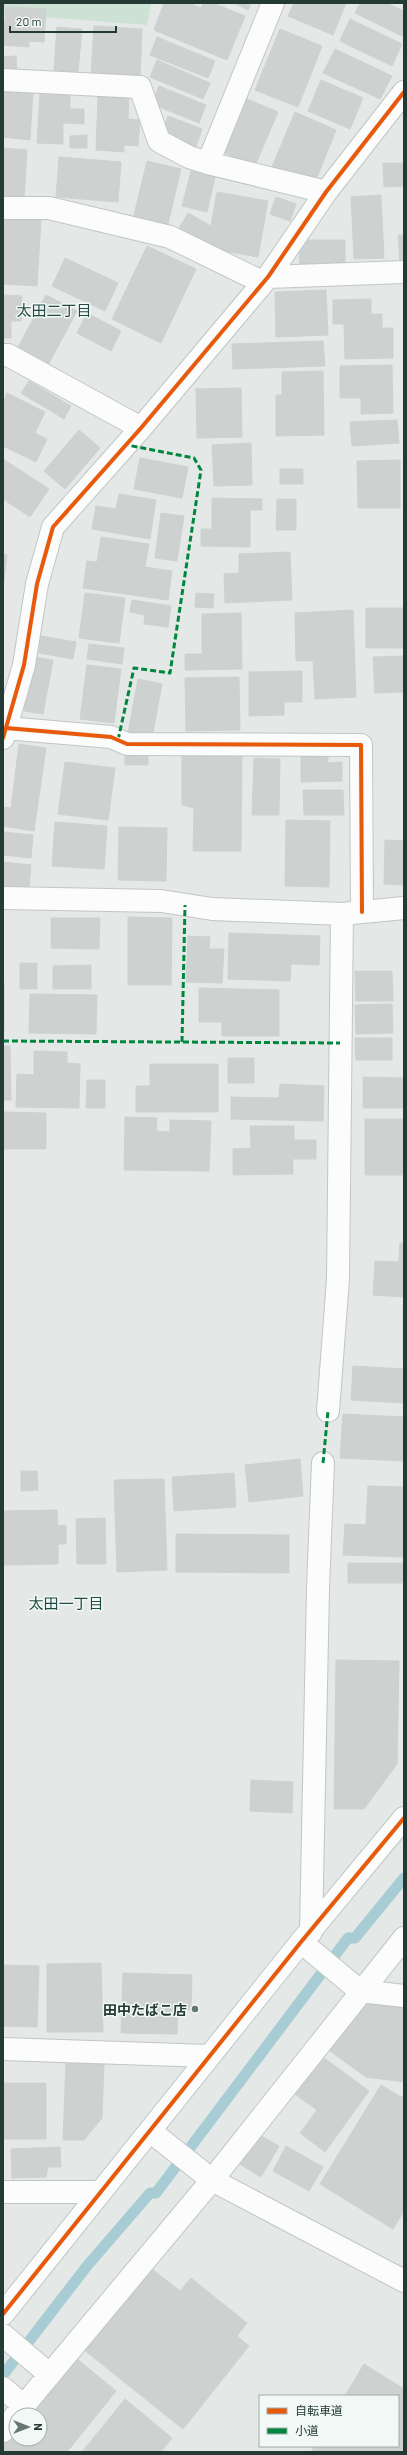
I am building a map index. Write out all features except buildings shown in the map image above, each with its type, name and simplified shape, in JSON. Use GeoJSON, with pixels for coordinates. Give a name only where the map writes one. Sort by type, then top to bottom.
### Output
{"type":"FeatureCollection","features":[{"type":"Feature","properties":{"kind":"street"},"geometry":{"type":"LineString","coordinates":[[208,164],[273,3]]}},
{"type":"Feature","properties":{"kind":"street"},"geometry":{"type":"LineString","coordinates":[[3,80],[140,87],[159,141],[189,157],[208,164],[326,192]]}},
{"type":"Feature","properties":{"kind":"street"},"geometry":{"type":"LineString","coordinates":[[328,1411],[338,1280],[352,913],[361,745],[127,744],[111,737],[4,733],[24,665],[37,584],[53,527],[141,428],[265,279],[326,192],[404,92]]}},
{"type":"Feature","properties":{"kind":"street"},"geometry":{"type":"LineString","coordinates":[[3,208],[49,208],[170,237],[265,279],[404,272]]}},
{"type":"Feature","properties":{"kind":"street"},"geometry":{"type":"LineString","coordinates":[[3,356],[8,355],[141,428]]}},
{"type":"Feature","properties":{"kind":"street"},"geometry":{"type":"LineString","coordinates":[[3,898],[161,901],[212,909],[352,913],[404,908]]}},
{"type":"Feature","properties":{"kind":"street"},"geometry":{"type":"LineString","coordinates":[[324,1463],[318,1588],[306,1937],[322,1959],[360,1991],[404,1996]]}},
{"type":"Feature","properties":{"kind":"street"},"geometry":{"type":"LineString","coordinates":[[3,2314],[99,2192],[306,1937],[401,1829]]}},
{"type":"Feature","properties":{"kind":"street"},"geometry":{"type":"LineString","coordinates":[[23,2407],[48,2374],[212,2180],[360,1991],[404,1938]]}},
{"type":"Feature","properties":{"kind":"street"},"geometry":{"type":"LineString","coordinates":[[3,2049],[210,2056]]}},
{"type":"Feature","properties":{"kind":"street"},"geometry":{"type":"LineString","coordinates":[[150,2131],[212,2180],[404,2281]]}},
{"type":"Feature","properties":{"kind":"street"},"geometry":{"type":"LineString","coordinates":[[3,2192],[99,2192]]}},
{"type":"Feature","properties":{"kind":"street"},"geometry":{"type":"LineString","coordinates":[[9,2340],[48,2374]]}},
{"type":"Feature","properties":{"kind":"street"},"geometry":{"type":"LineString","coordinates":[[3,2388],[16,2407]]}},
{"type":"Feature","properties":{"kind":"green space"},"geometry":{"type":"Polygon","coordinates":[[[3,3],[151,3],[147,25],[3,14],[3,3]]]}},
{"type":"Feature","properties":{"kind":"waterway"},"geometry":{"type":"LineString","coordinates":[[3,2375],[87,2266],[150,2193],[156,2193],[348,1938],[355,1938],[404,1878]]}},
{"type":"Feature","properties":{"kind":"marked path"},"geometry":{"type":"LineString","coordinates":[[118,740],[134,668],[170,673],[201,470],[194,458],[127,445]]}},
{"type":"Feature","properties":{"kind":"marked path"},"geometry":{"type":"LineString","coordinates":[[182,1042],[185,905]]}},
{"type":"Feature","properties":{"kind":"marked path"},"geometry":{"type":"LineString","coordinates":[[3,1041],[340,1043]]}},
{"type":"Feature","properties":{"kind":"marked path"},"geometry":{"type":"LineString","coordinates":[[323,1463],[328,1411]]}},
{"type":"Feature","properties":{"kind":"cycle path"},"geometry":{"type":"LineString","coordinates":[[3,738],[24,665],[37,584],[53,527],[141,428],[268,277],[326,192],[404,92]]}},
{"type":"Feature","properties":{"kind":"cycle path"},"geometry":{"type":"LineString","coordinates":[[6,728],[111,737],[127,744],[361,745],[362,912]]}},
{"type":"Feature","properties":{"kind":"cycle path"},"geometry":{"type":"LineString","coordinates":[[3,2314],[301,1942],[404,1818]]}},
{"type":"Feature","properties":{"kind":"place","name":"田中たばこ店"},"geometry":{"type":"Point","coordinates":[195,2009]}},
{"type":"Feature","properties":{"kind":"district","name":"太田二丁目"},"geometry":{"type":"Point","coordinates":[54,310]}},
{"type":"Feature","properties":{"kind":"district","name":"太田一丁目"},"geometry":{"type":"Point","coordinates":[66,1603]}}]}
